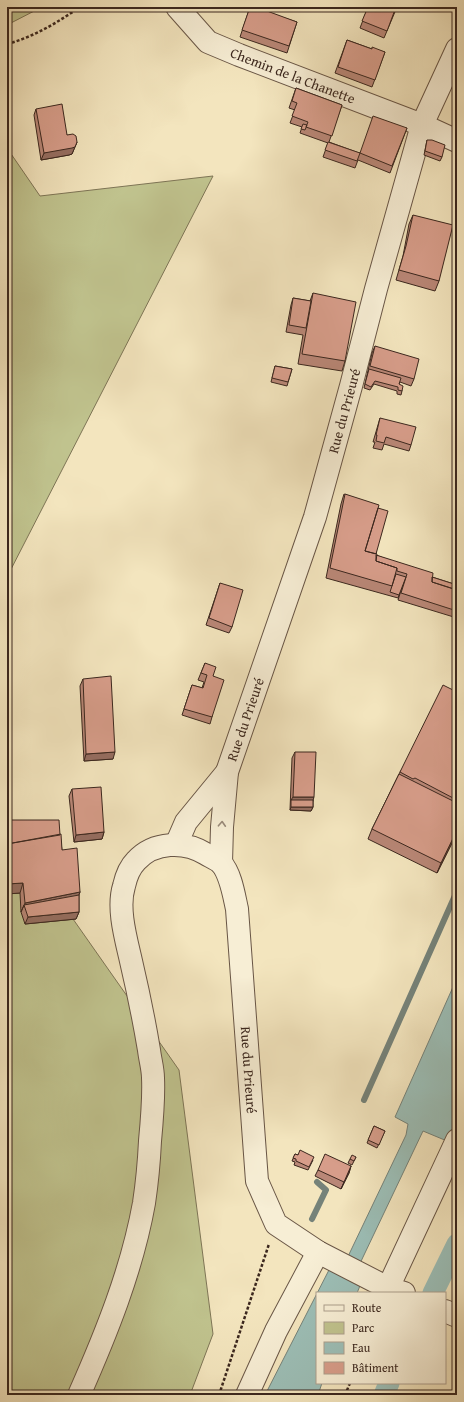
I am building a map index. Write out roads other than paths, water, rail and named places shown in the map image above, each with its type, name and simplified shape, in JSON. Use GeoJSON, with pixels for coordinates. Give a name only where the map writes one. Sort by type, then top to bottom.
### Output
{"type":"FeatureCollection","features":[{"type":"Feature","properties":{"kind":"street","name":"Chemin de la Chanette"},"geometry":{"type":"LineString","coordinates":[[177,7],[208,42],[422,125],[457,141]]}},
{"type":"Feature","properties":{"kind":"street","name":"Rue du Prieuré"},"geometry":{"type":"LineString","coordinates":[[322,1254],[276,1224],[257,1181],[237,909],[230,880],[221,863],[222,827],[227,772],[314,517],[422,125],[457,49]]}},
{"type":"Feature","properties":{"kind":"street","name":"Rue du Prieuré"},"geometry":{"type":"LineString","coordinates":[[176,845],[186,822],[227,772]]}},
{"type":"Feature","properties":{"kind":"street"},"geometry":{"type":"LineString","coordinates":[[79,1395],[105,1336],[134,1244],[144,1204],[152,1120],[153,1078],[145,1025],[125,931],[121,902],[123,888],[128,874],[135,862],[144,854],[159,847],[176,845],[190,846],[221,863]]}},
{"type":"Feature","properties":{"kind":"street"},"geometry":{"type":"LineString","coordinates":[[247,1395],[276,1331],[322,1254],[392,1288],[457,1140]]}},
{"type":"Feature","properties":{"kind":"street"},"geometry":{"type":"LineString","coordinates":[[446,1311],[457,1316]]}},
{"type":"Feature","properties":{"kind":"water"},"geometry":{"type":"Polygon","coordinates":[[[457,978],[457,1121],[450,1139],[447,1141],[423,1131],[354,1276],[362,1281],[357,1292],[318,1292],[330,1268],[342,1269],[406,1135],[408,1124],[395,1117],[457,978]]]}},
{"type":"Feature","properties":{"kind":"water"},"geometry":{"type":"Polygon","coordinates":[[[316,1295],[316,1384],[322,1384],[318,1395],[265,1395],[316,1295]]]}},
{"type":"Feature","properties":{"kind":"waterway"},"geometry":{"type":"LineString","coordinates":[[364,1100],[457,891]]}},
{"type":"Feature","properties":{"kind":"waterway"},"geometry":{"type":"LineString","coordinates":[[312,1219],[326,1190],[317,1182]]}},
{"type":"Feature","properties":{"kind":"waterway"},"geometry":{"type":"LineString","coordinates":[[433,1292],[457,1244]]}},
{"type":"Feature","properties":{"kind":"waterway"},"geometry":{"type":"LineString","coordinates":[[384,1395],[389,1384]]}}]}
